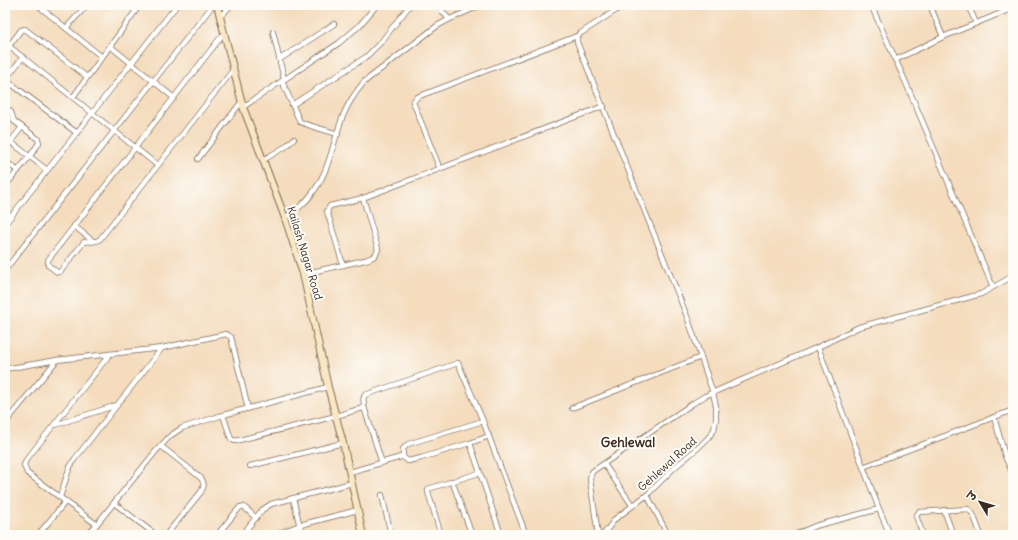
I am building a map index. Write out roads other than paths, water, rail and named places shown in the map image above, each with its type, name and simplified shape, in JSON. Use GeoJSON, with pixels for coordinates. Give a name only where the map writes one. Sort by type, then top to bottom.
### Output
{"type":"FeatureCollection","features":[{"type":"Feature","properties":{"kind":"street"},"geometry":{"type":"LineString","coordinates":[[39,5],[102,57]]}},
{"type":"Feature","properties":{"kind":"street"},"geometry":{"type":"LineString","coordinates":[[66,28],[87,5]]}},
{"type":"Feature","properties":{"kind":"street"},"geometry":{"type":"LineString","coordinates":[[95,5],[105,5]]}},
{"type":"Feature","properties":{"kind":"street"},"geometry":{"type":"LineString","coordinates":[[73,97],[140,5]]}},
{"type":"Feature","properties":{"kind":"street"},"geometry":{"type":"LineString","coordinates":[[5,224],[177,5]]}},
{"type":"Feature","properties":{"kind":"street"},"geometry":{"type":"LineString","coordinates":[[5,270],[213,5]]}},
{"type":"Feature","properties":{"kind":"street","name":"Kailash Nagar Road"},"geometry":{"type":"LineString","coordinates":[[217,5],[242,104],[285,218],[303,274],[328,387],[350,472],[363,535]]}},
{"type":"Feature","properties":{"kind":"street"},"geometry":{"type":"LineString","coordinates":[[220,17],[231,5]]}},
{"type":"Feature","properties":{"kind":"street"},"geometry":{"type":"LineString","coordinates":[[198,159],[242,104],[283,80],[346,38],[359,26],[377,5]]}},
{"type":"Feature","properties":{"kind":"street"},"geometry":{"type":"LineString","coordinates":[[292,106],[366,57],[381,42],[410,5]]}},
{"type":"Feature","properties":{"kind":"street"},"geometry":{"type":"LineString","coordinates":[[442,5],[442,10],[449,19]]}},
{"type":"Feature","properties":{"kind":"street"},"geometry":{"type":"LineString","coordinates":[[285,218],[308,200],[316,190],[327,167],[349,104],[355,93],[364,82],[428,33],[449,19],[481,5]]}},
{"type":"Feature","properties":{"kind":"street"},"geometry":{"type":"LineString","coordinates":[[440,169],[413,102],[417,97],[577,36],[624,5]]}},
{"type":"Feature","properties":{"kind":"street"},"geometry":{"type":"LineString","coordinates":[[871,5],[906,83],[993,288]]}},
{"type":"Feature","properties":{"kind":"street"},"geometry":{"type":"LineString","coordinates":[[930,5],[943,37]]}},
{"type":"Feature","properties":{"kind":"street"},"geometry":{"type":"LineString","coordinates":[[968,5],[976,23]]}},
{"type":"Feature","properties":{"kind":"street"},"geometry":{"type":"LineString","coordinates":[[895,60],[943,37],[1013,8]]}},
{"type":"Feature","properties":{"kind":"street"},"geometry":{"type":"LineString","coordinates":[[280,59],[334,24]]}},
{"type":"Feature","properties":{"kind":"street"},"geometry":{"type":"LineString","coordinates":[[87,77],[25,29],[21,30],[7,44],[157,165]]}},
{"type":"Feature","properties":{"kind":"street"},"geometry":{"type":"LineString","coordinates":[[273,32],[280,59],[283,80],[292,106],[300,122],[338,134]]}},
{"type":"Feature","properties":{"kind":"street"},"geometry":{"type":"LineString","coordinates":[[224,33],[48,260],[48,265],[57,272],[60,272],[84,242],[97,241],[100,239],[233,70]]}},
{"type":"Feature","properties":{"kind":"street","name":"Gehlewal Road"},"geometry":{"type":"LineString","coordinates":[[577,36],[577,42],[604,106],[688,319],[716,406],[714,430],[708,438],[675,467],[647,495],[614,519],[603,535]]}},
{"type":"Feature","properties":{"kind":"street"},"geometry":{"type":"LineString","coordinates":[[110,46],[174,98]]}},
{"type":"Feature","properties":{"kind":"street"},"geometry":{"type":"LineString","coordinates":[[23,57],[5,80],[77,133]]}},
{"type":"Feature","properties":{"kind":"street"},"geometry":{"type":"LineString","coordinates":[[343,265],[328,209],[330,206],[363,198],[604,106]]}},
{"type":"Feature","properties":{"kind":"street"},"geometry":{"type":"LineString","coordinates":[[5,107],[11,112],[14,121],[38,141],[38,145],[30,156],[5,186]]}},
{"type":"Feature","properties":{"kind":"street"},"geometry":{"type":"LineString","coordinates":[[5,149],[22,127]]}},
{"type":"Feature","properties":{"kind":"street"},"geometry":{"type":"LineString","coordinates":[[263,160],[285,147],[294,139]]}},
{"type":"Feature","properties":{"kind":"street"},"geometry":{"type":"LineString","coordinates":[[11,142],[47,170]]}},
{"type":"Feature","properties":{"kind":"street"},"geometry":{"type":"LineString","coordinates":[[5,161],[18,171]]}},
{"type":"Feature","properties":{"kind":"street"},"geometry":{"type":"LineString","coordinates":[[303,274],[374,257],[377,254],[378,249],[363,198]]}},
{"type":"Feature","properties":{"kind":"street"},"geometry":{"type":"LineString","coordinates":[[5,211],[11,216]]}},
{"type":"Feature","properties":{"kind":"street"},"geometry":{"type":"LineString","coordinates":[[74,226],[93,241]]}},
{"type":"Feature","properties":{"kind":"street"},"geometry":{"type":"LineString","coordinates":[[598,535],[591,474],[593,471],[692,404],[859,327],[980,294],[1013,276]]}},
{"type":"Feature","properties":{"kind":"street"},"geometry":{"type":"LineString","coordinates":[[5,369],[57,360],[162,348],[223,334],[231,337],[248,409]]}},
{"type":"Feature","properties":{"kind":"street"},"geometry":{"type":"LineString","coordinates":[[818,347],[890,535]]}},
{"type":"Feature","properties":{"kind":"street"},"geometry":{"type":"LineString","coordinates":[[60,497],[69,469],[74,460],[162,348]]}},
{"type":"Feature","properties":{"kind":"street"},"geometry":{"type":"LineString","coordinates":[[96,524],[28,473],[24,465],[26,460],[110,354]]}},
{"type":"Feature","properties":{"kind":"street"},"geometry":{"type":"LineString","coordinates":[[572,408],[701,357]]}},
{"type":"Feature","properties":{"kind":"street"},"geometry":{"type":"LineString","coordinates":[[5,423],[57,360]]}},
{"type":"Feature","properties":{"kind":"street"},"geometry":{"type":"LineString","coordinates":[[382,462],[364,407],[363,398],[365,395],[458,363],[489,436],[526,535]]}},
{"type":"Feature","properties":{"kind":"street"},"geometry":{"type":"LineString","coordinates":[[88,535],[161,446],[170,436],[182,428],[223,415],[328,387]]}},
{"type":"Feature","properties":{"kind":"street"},"geometry":{"type":"LineString","coordinates":[[54,426],[118,405]]}},
{"type":"Feature","properties":{"kind":"street"},"geometry":{"type":"LineString","coordinates":[[223,415],[231,439],[235,440],[336,416],[364,407]]}},
{"type":"Feature","properties":{"kind":"street"},"geometry":{"type":"LineString","coordinates":[[863,466],[1013,410]]}},
{"type":"Feature","properties":{"kind":"street"},"geometry":{"type":"LineString","coordinates":[[994,417],[1005,456],[1013,474]]}},
{"type":"Feature","properties":{"kind":"street"},"geometry":{"type":"LineString","coordinates":[[403,457],[403,449],[408,444],[483,421]]}},
{"type":"Feature","properties":{"kind":"street"},"geometry":{"type":"LineString","coordinates":[[403,457],[409,461],[489,436]]}},
{"type":"Feature","properties":{"kind":"street"},"geometry":{"type":"LineString","coordinates":[[250,466],[343,443]]}},
{"type":"Feature","properties":{"kind":"street"},"geometry":{"type":"LineString","coordinates":[[470,443],[501,535]]}},
{"type":"Feature","properties":{"kind":"street"},"geometry":{"type":"LineString","coordinates":[[161,446],[204,482],[204,487],[201,492],[166,535]]}},
{"type":"Feature","properties":{"kind":"street"},"geometry":{"type":"LineString","coordinates":[[350,472],[403,457]]}},
{"type":"Feature","properties":{"kind":"street"},"geometry":{"type":"LineString","coordinates":[[604,464],[632,506]]}},
{"type":"Feature","properties":{"kind":"street"},"geometry":{"type":"LineString","coordinates":[[441,535],[428,492],[430,488],[479,472]]}},
{"type":"Feature","properties":{"kind":"street"},"geometry":{"type":"LineString","coordinates":[[452,481],[472,535]]}},
{"type":"Feature","properties":{"kind":"street"},"geometry":{"type":"LineString","coordinates":[[242,535],[266,506],[352,483]]}},
{"type":"Feature","properties":{"kind":"street"},"geometry":{"type":"LineString","coordinates":[[382,495],[391,535]]}},
{"type":"Feature","properties":{"kind":"street"},"geometry":{"type":"LineString","coordinates":[[647,495],[668,535]]}},
{"type":"Feature","properties":{"kind":"street"},"geometry":{"type":"LineString","coordinates":[[293,498],[302,535]]}},
{"type":"Feature","properties":{"kind":"street"},"geometry":{"type":"LineString","coordinates":[[38,535],[66,501]]}},
{"type":"Feature","properties":{"kind":"street"},"geometry":{"type":"LineString","coordinates":[[114,503],[156,535]]}},
{"type":"Feature","properties":{"kind":"street"},"geometry":{"type":"LineString","coordinates":[[217,535],[240,507],[244,508],[256,518]]}},
{"type":"Feature","properties":{"kind":"street"},"geometry":{"type":"LineString","coordinates":[[794,535],[814,526],[879,509]]}},
{"type":"Feature","properties":{"kind":"street"},"geometry":{"type":"LineString","coordinates":[[923,535],[917,520],[917,513],[968,509],[971,511],[981,535]]}},
{"type":"Feature","properties":{"kind":"street"},"geometry":{"type":"LineString","coordinates":[[275,535],[300,525],[358,510]]}},
{"type":"Feature","properties":{"kind":"street"},"geometry":{"type":"LineString","coordinates":[[944,510],[952,535]]}},
{"type":"Feature","properties":{"kind":"district","name":"Gehlewal"},"geometry":{"type":"Point","coordinates":[628,442]}}]}
